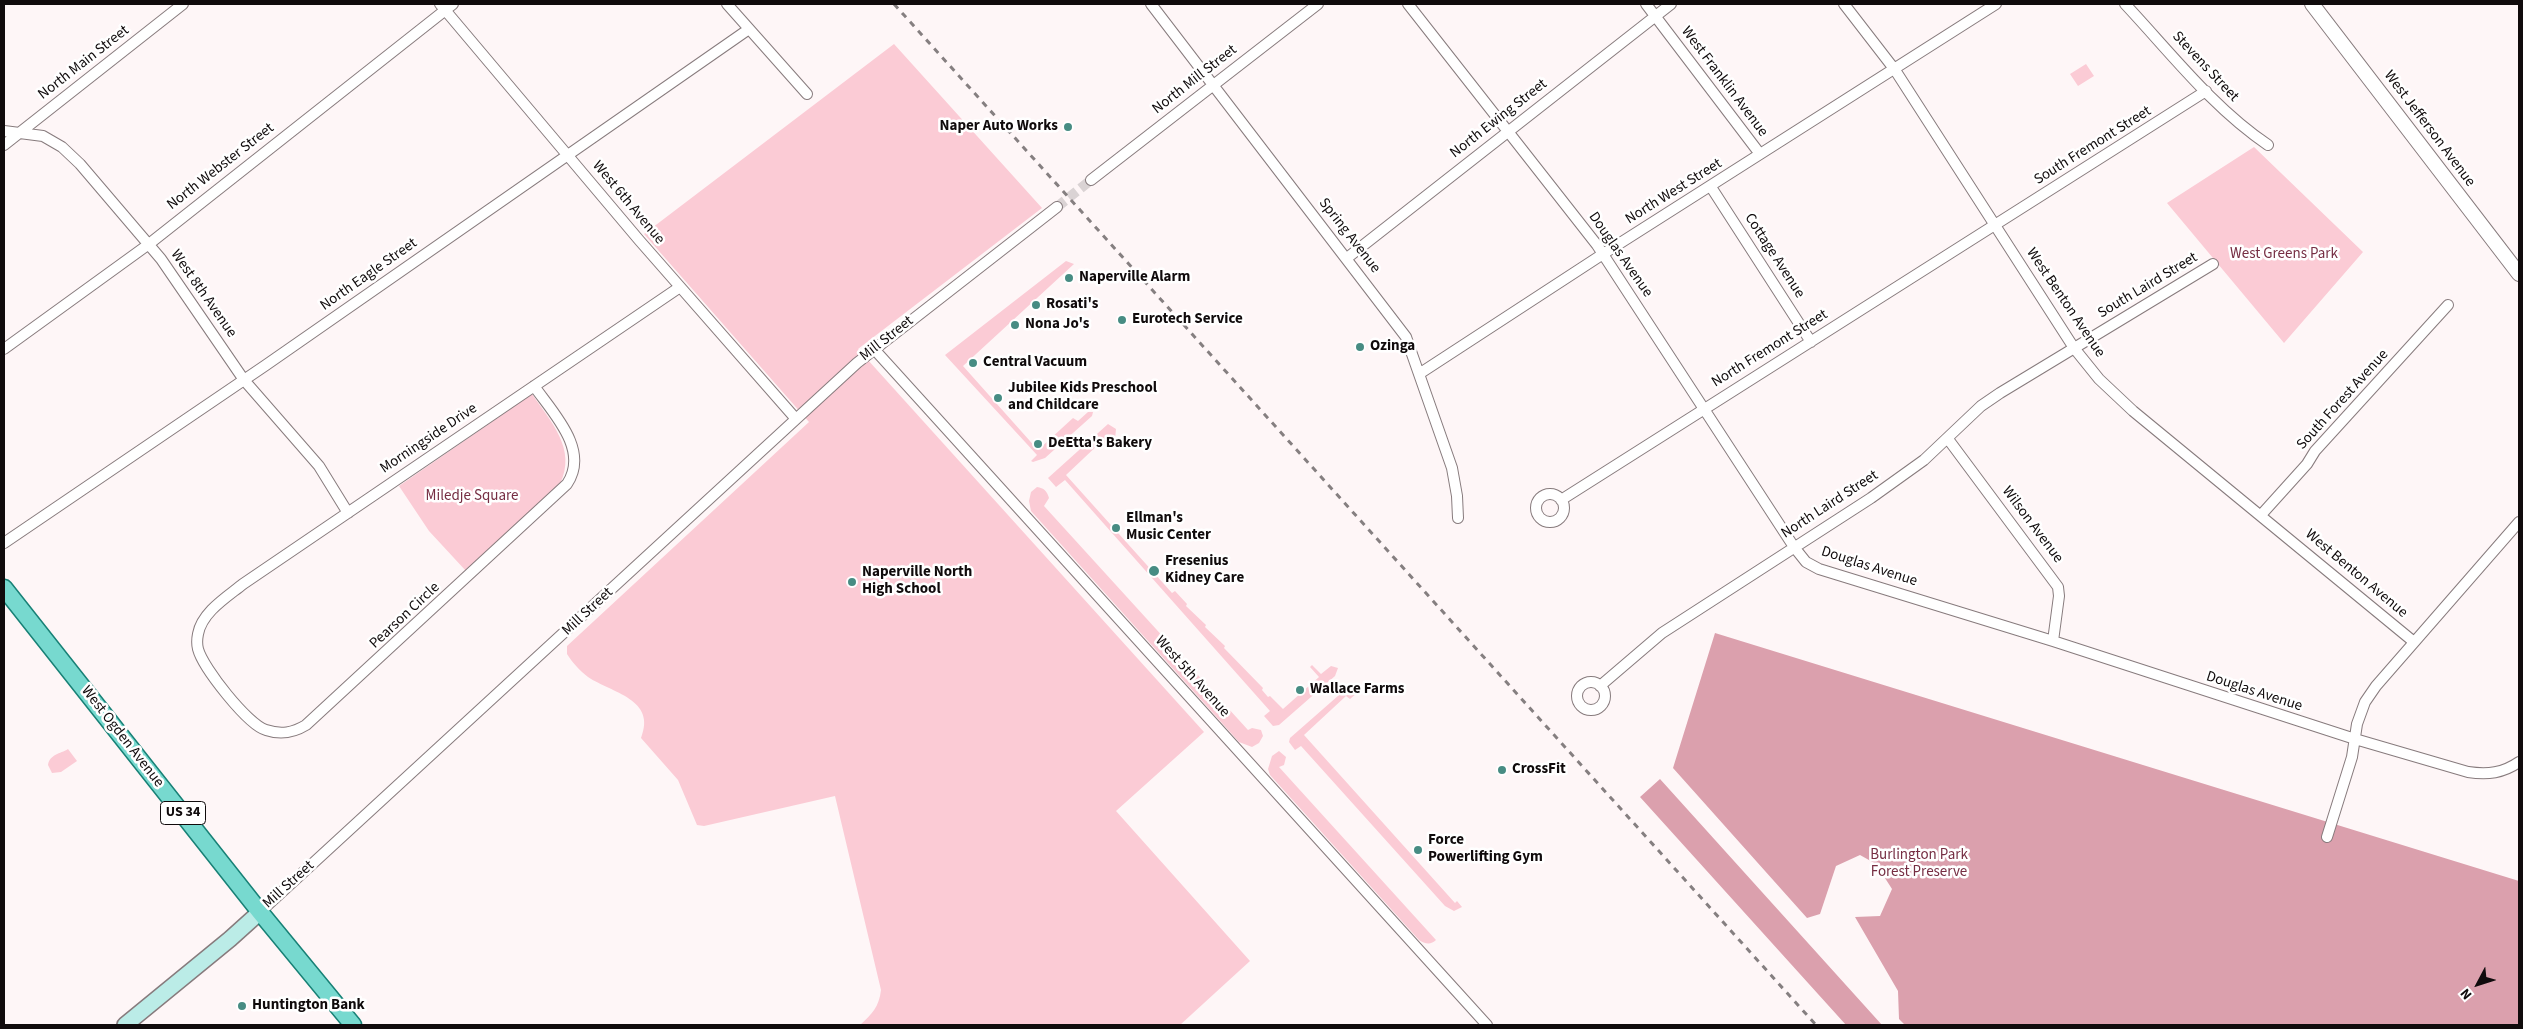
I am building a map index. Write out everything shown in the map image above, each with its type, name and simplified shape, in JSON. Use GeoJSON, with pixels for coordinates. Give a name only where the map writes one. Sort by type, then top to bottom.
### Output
{"type":"FeatureCollection","features":[{"type":"Feature","properties":{"kind":"main road","name":"West Ogden Avenue"},"geometry":{"type":"LineString","coordinates":[[4,588],[260,912],[354,1025]]}},
{"type":"Feature","properties":{"kind":"main road","name":"Mill Street"},"geometry":{"type":"LineString","coordinates":[[125,1025],[260,912]]}},
{"type":"Feature","properties":{"kind":"street","name":"North Main Street"},"geometry":{"type":"LineString","coordinates":[[4,145],[183,4]]}},
{"type":"Feature","properties":{"kind":"street"},"geometry":{"type":"LineString","coordinates":[[726,4],[807,94]]}},
{"type":"Feature","properties":{"kind":"street","name":"Spring Avenue"},"geometry":{"type":"LineString","coordinates":[[1151,4],[1406,337],[1452,468],[1457,496],[1458,518]]}},
{"type":"Feature","properties":{"kind":"street","name":"North Mill Street"},"geometry":{"type":"LineString","coordinates":[[1091,180],[1318,4]]}},
{"type":"Feature","properties":{"kind":"street","name":"Douglas Avenue"},"geometry":{"type":"LineString","coordinates":[[1408,4],[1603,254],[1794,547],[1806,562],[1818,569],[2054,641],[2355,739],[2480,774],[2499,772],[2519,762]]}},
{"type":"Feature","properties":{"kind":"street","name":"West Franklin Avenue"},"geometry":{"type":"LineString","coordinates":[[1646,4],[1760,154]]}},
{"type":"Feature","properties":{"kind":"street","name":"North Ewing Street"},"geometry":{"type":"LineString","coordinates":[[1347,258],[1671,4]]}},
{"type":"Feature","properties":{"kind":"street","name":"West Benton Avenue"},"geometry":{"type":"LineString","coordinates":[[1844,4],[1895,70],[2074,348],[2100,379],[2133,411],[2414,642]]}},
{"type":"Feature","properties":{"kind":"street","name":"North West Street"},"geometry":{"type":"LineString","coordinates":[[1419,374],[1603,254],[1996,4]]}},
{"type":"Feature","properties":{"kind":"street","name":"Stevens Street"},"geometry":{"type":"LineString","coordinates":[[2125,4],[2206,91],[2248,132],[2268,145]]}},
{"type":"Feature","properties":{"kind":"street","name":"West Jefferson Avenue"},"geometry":{"type":"LineString","coordinates":[[2312,4],[2519,274]]}},
{"type":"Feature","properties":{"kind":"street","name":"West 6th Avenue"},"geometry":{"type":"LineString","coordinates":[[446,5],[568,155],[796,420]]}},
{"type":"Feature","properties":{"kind":"street","name":"North Webster Street"},"geometry":{"type":"LineString","coordinates":[[4,349],[149,244],[446,5]]}},
{"type":"Feature","properties":{"kind":"street","name":"North Eagle Street"},"geometry":{"type":"LineString","coordinates":[[4,543],[244,380],[749,29]]}},
{"type":"Feature","properties":{"kind":"street","name":"South Fremont Street"},"geometry":{"type":"LineString","coordinates":[[1995,226],[2206,91]]}},
{"type":"Feature","properties":{"kind":"street","name":"West 8th Avenue"},"geometry":{"type":"LineString","coordinates":[[4,131],[43,136],[71,154],[149,244],[187,294],[244,380],[319,466],[348,513]]}},
{"type":"Feature","properties":{"kind":"street","name":"Cottage Avenue"},"geometry":{"type":"LineString","coordinates":[[1711,187],[1811,342]]}},
{"type":"Feature","properties":{"kind":"street","name":"Mill Street"},"geometry":{"type":"LineString","coordinates":[[260,912],[874,349],[1057,207]]}},
{"type":"Feature","properties":{"kind":"street","name":"North Fremont Street"},"geometry":{"type":"LineString","coordinates":[[1561,500],[1995,226]]}},
{"type":"Feature","properties":{"kind":"street","name":"South Laird Street"},"geometry":{"type":"LineString","coordinates":[[2074,348],[2212,264]]}},
{"type":"Feature","properties":{"kind":"street","name":"Morningside Drive"},"geometry":{"type":"LineString","coordinates":[[201,625],[222,600],[243,584],[680,287]]}},
{"type":"Feature","properties":{"kind":"street","name":"South Forest Avenue"},"geometry":{"type":"LineString","coordinates":[[2261,515],[2307,464],[2315,451],[2448,305]]}},
{"type":"Feature","properties":{"kind":"street","name":"North Laird Street"},"geometry":{"type":"LineString","coordinates":[[1600,686],[1662,633],[1878,492],[1924,460],[1981,406],[2074,348]]}},
{"type":"Feature","properties":{"kind":"street","name":"West 5th Avenue"},"geometry":{"type":"LineString","coordinates":[[874,349],[1487,1025]]}},
{"type":"Feature","properties":{"kind":"street","name":"Pearson Circle"},"geometry":{"type":"LineString","coordinates":[[201,625],[198,642],[205,663],[246,715],[265,730],[280,733],[296,731],[306,725],[548,504],[567,484],[575,465],[571,442],[534,386]]}},
{"type":"Feature","properties":{"kind":"street","name":"Wilson Avenue"},"geometry":{"type":"LineString","coordinates":[[1948,439],[2058,587],[2059,596],[2054,641]]}},
{"type":"Feature","properties":{"kind":"street"},"geometry":{"type":"LineString","coordinates":[[2327,837],[2352,757],[2357,724],[2365,702],[2376,686],[2519,522]]}},
{"type":"Feature","properties":{"kind":"green space","name":"Naperville North High School"},"geometry":{"type":"Polygon","coordinates":[[[894,44],[1042,208],[858,349],[1204,732],[1116,811],[1250,961],[1180,1025],[860,1025],[874,1010],[879,1001],[881,990],[835,796],[704,826],[697,825],[678,780],[641,738],[644,725],[643,714],[638,706],[620,693],[588,677],[567,654],[567,646],[809,422],[644,234],[894,44]]]}},
{"type":"Feature","properties":{"kind":"green space"},"geometry":{"type":"Polygon","coordinates":[[[2086,64],[2094,76],[2078,86],[2070,74],[2086,64]]]}},
{"type":"Feature","properties":{"kind":"green space","name":"West Greens Park"},"geometry":{"type":"Polygon","coordinates":[[[2254,147],[2363,252],[2284,343],[2167,203],[2254,147]]]}},
{"type":"Feature","properties":{"kind":"green space"},"geometry":{"type":"Polygon","coordinates":[[[1066,261],[1074,264],[963,366],[1038,450],[1073,418],[1078,421],[1088,412],[1093,412],[1092,416],[1045,458],[1033,462],[1031,461],[1037,455],[945,355],[1066,261]]]}},
{"type":"Feature","properties":{"kind":"green space","name":"Miledje Square"},"geometry":{"type":"Polygon","coordinates":[[[532,394],[560,436],[564,448],[564,471],[560,484],[466,571],[429,531],[399,486],[532,394]]]}},
{"type":"Feature","properties":{"kind":"green space"},"geometry":{"type":"Polygon","coordinates":[[[1108,424],[1116,429],[1115,439],[1105,446],[1101,442],[1066,475],[1172,593],[1175,591],[1187,604],[1186,606],[1206,625],[1205,627],[1225,646],[1224,648],[1263,688],[1262,690],[1268,697],[1270,696],[1283,709],[1319,677],[1310,667],[1312,665],[1321,674],[1331,666],[1338,668],[1335,676],[1279,725],[1273,726],[1264,716],[1270,711],[1065,480],[1056,487],[1048,478],[1108,424]]]}},
{"type":"Feature","properties":{"kind":"green space"},"geometry":{"type":"Polygon","coordinates":[[[1037,487],[1043,489],[1049,498],[1044,506],[1248,730],[1252,728],[1261,730],[1263,736],[1259,743],[1252,747],[1239,742],[1031,511],[1029,501],[1031,492],[1037,487]]]}},
{"type":"Feature","properties":{"kind":"green space","name":"Burlington Park Forest Preserve"},"geometry":{"type":"Polygon","coordinates":[[[1715,633],[2519,881],[2519,1025],[1905,1025],[1899,1019],[1898,991],[1855,917],[1880,916],[1892,889],[1876,864],[1860,855],[1836,866],[1820,914],[1807,918],[1673,768],[1715,633]]]}},
{"type":"Feature","properties":{"kind":"green space"},"geometry":{"type":"Polygon","coordinates":[[[1353,687],[1358,692],[1350,699],[1346,696],[1304,735],[1455,903],[1457,901],[1462,907],[1454,911],[1445,906],[1301,746],[1295,750],[1289,742],[1290,738],[1347,688],[1353,687]]]}},
{"type":"Feature","properties":{"kind":"green space"},"geometry":{"type":"Polygon","coordinates":[[[68,749],[77,761],[61,772],[52,773],[48,765],[49,761],[68,749]]]}},
{"type":"Feature","properties":{"kind":"green space"},"geometry":{"type":"Polygon","coordinates":[[[1279,751],[1286,757],[1284,765],[1279,767],[1436,940],[1434,942],[1428,943],[1419,940],[1270,775],[1268,769],[1272,756],[1279,751]]]}},
{"type":"Feature","properties":{"kind":"green space"},"geometry":{"type":"Polygon","coordinates":[[[1660,779],[1882,1025],[1846,1025],[1640,797],[1660,779]]]}},
{"type":"Feature","properties":{"kind":"tunnel"},"geometry":{"type":"LineString","coordinates":[[1057,207],[1091,180]]}},
{"type":"Feature","properties":{"kind":"railway"},"geometry":{"type":"LineString","coordinates":[[894,4],[1816,1025]]}},
{"type":"Feature","properties":{"kind":"place","name":"Naper Auto Works"},"geometry":{"type":"Point","coordinates":[1068,127]}},
{"type":"Feature","properties":{"kind":"place","name":"Naperville Alarm"},"geometry":{"type":"Point","coordinates":[1069,278]}},
{"type":"Feature","properties":{"kind":"place","name":"Rosati's"},"geometry":{"type":"Point","coordinates":[1036,305]}},
{"type":"Feature","properties":{"kind":"place","name":"Eurotech Service"},"geometry":{"type":"Point","coordinates":[1122,320]}},
{"type":"Feature","properties":{"kind":"place","name":"Nona Jo's"},"geometry":{"type":"Point","coordinates":[1015,325]}},
{"type":"Feature","properties":{"kind":"place","name":"Ozinga"},"geometry":{"type":"Point","coordinates":[1360,347]}},
{"type":"Feature","properties":{"kind":"place","name":"Central Vacuum"},"geometry":{"type":"Point","coordinates":[973,363]}},
{"type":"Feature","properties":{"kind":"place","name":"Jubilee Kids Preschool and Childcare"},"geometry":{"type":"Point","coordinates":[998,398]}},
{"type":"Feature","properties":{"kind":"place","name":"DeEtta's Bakery"},"geometry":{"type":"Point","coordinates":[1038,444]}},
{"type":"Feature","properties":{"kind":"place","name":"Ellman's Music Center"},"geometry":{"type":"Point","coordinates":[1116,528]}},
{"type":"Feature","properties":{"kind":"place","name":"Fresenius Kidney Care"},"geometry":{"type":"Point","coordinates":[1154,571]}},
{"type":"Feature","properties":{"kind":"place","name":"Naperville North High School"},"geometry":{"type":"Point","coordinates":[852,582]}},
{"type":"Feature","properties":{"kind":"place","name":"Wallace Farms"},"geometry":{"type":"Point","coordinates":[1300,690]}},
{"type":"Feature","properties":{"kind":"place","name":"CrossFit"},"geometry":{"type":"Point","coordinates":[1502,770]}},
{"type":"Feature","properties":{"kind":"place","name":"Force Powerlifting Gym"},"geometry":{"type":"Point","coordinates":[1418,850]}},
{"type":"Feature","properties":{"kind":"place","name":"Huntington Bank"},"geometry":{"type":"Point","coordinates":[242,1006]}}]}
